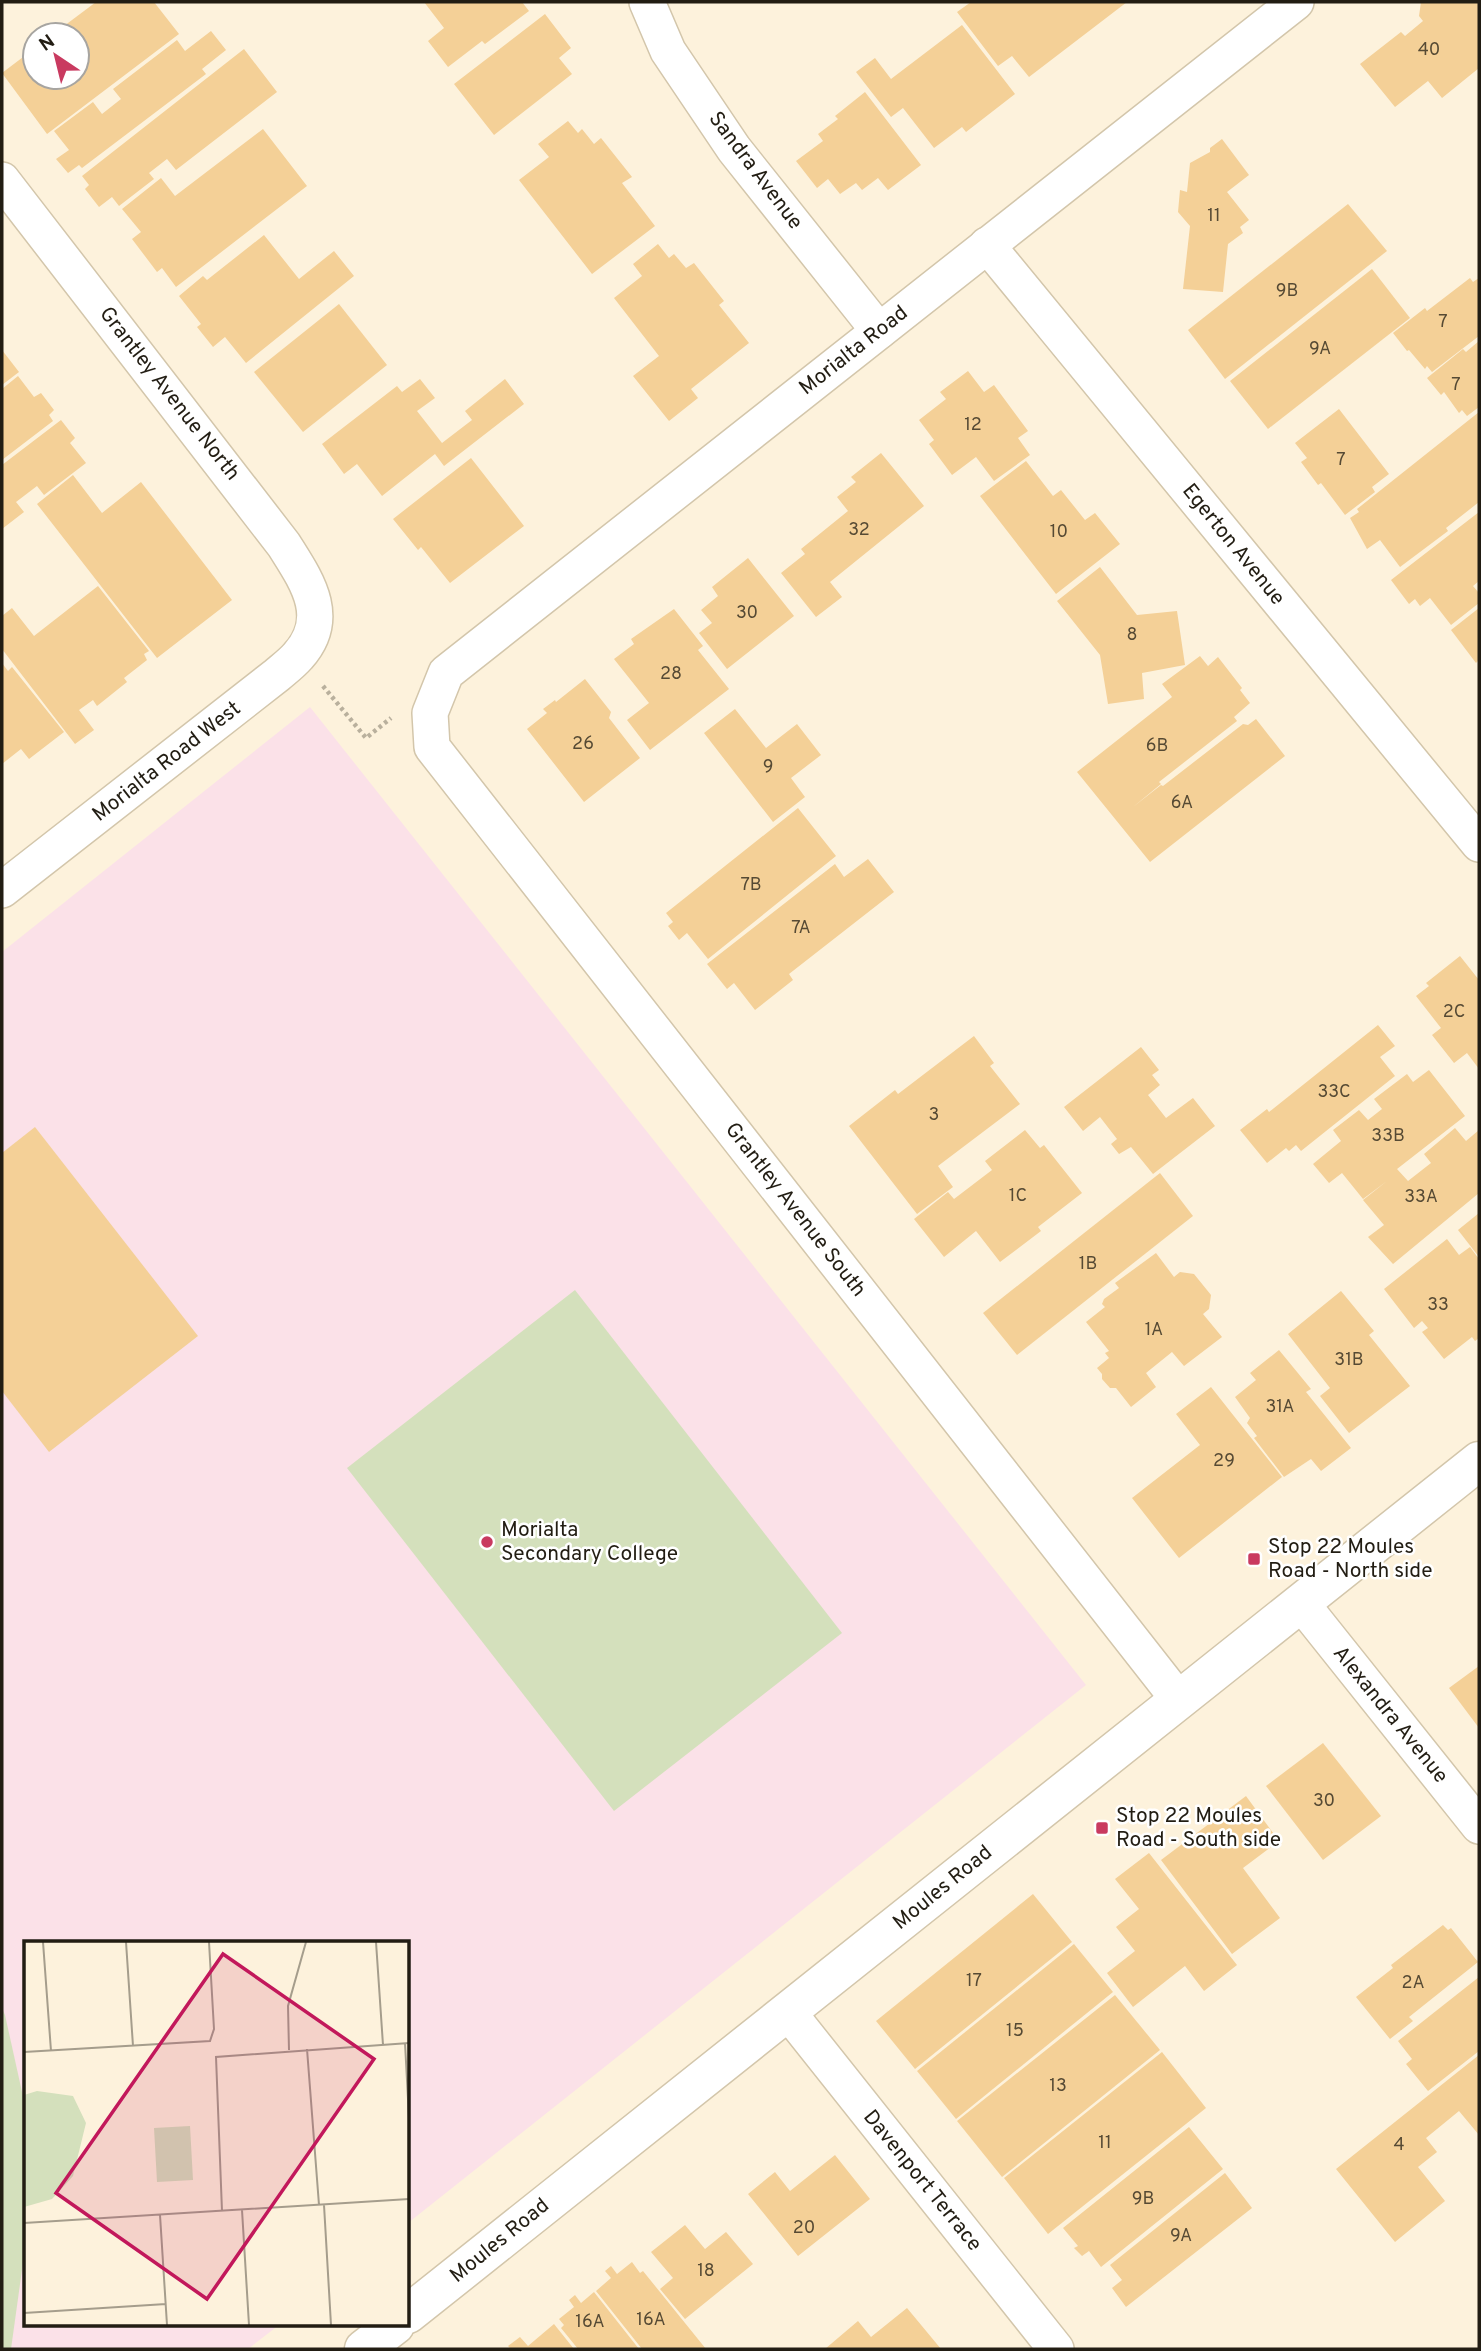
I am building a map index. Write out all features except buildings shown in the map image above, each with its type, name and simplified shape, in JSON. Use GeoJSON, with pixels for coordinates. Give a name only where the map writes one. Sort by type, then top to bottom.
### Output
{"type":"FeatureCollection","features":[{"type":"Feature","properties":{"kind":"main road","name":"Moules Road"},"geometry":{"type":"LineString","coordinates":[[410,2312],[1479,1461]]}},
{"type":"Feature","properties":{"kind":"main road"},"geometry":{"type":"LineString","coordinates":[[364,2349],[394,2326]]}},
{"type":"Feature","properties":{"kind":"street","name":"Sandra Avenue"},"geometry":{"type":"LineString","coordinates":[[647,2],[668,51],[734,149],[879,331]]}},
{"type":"Feature","properties":{"kind":"street","name":"Morialta Road"},"geometry":{"type":"LineString","coordinates":[[430,713],[446,673],[1296,2]]}},
{"type":"Feature","properties":{"kind":"street","name":"Grantley Avenue North"},"geometry":{"type":"LineString","coordinates":[[2,180],[284,545],[311,589],[314,620]]}},
{"type":"Feature","properties":{"kind":"street","name":"Egerton Avenue"},"geometry":{"type":"LineString","coordinates":[[987,245],[1479,844]]}},
{"type":"Feature","properties":{"kind":"street","name":"Morialta Road West"},"geometry":{"type":"LineString","coordinates":[[2,890],[277,675],[298,656],[311,635],[314,620]]}},
{"type":"Feature","properties":{"kind":"street","name":"Grantley Avenue South"},"geometry":{"type":"LineString","coordinates":[[430,713],[432,747],[1179,1700]]}},
{"type":"Feature","properties":{"kind":"street","name":"Alexandra Avenue"},"geometry":{"type":"LineString","coordinates":[[1301,1603],[1479,1826]]}},
{"type":"Feature","properties":{"kind":"street","name":"Davenport Terrace"},"geometry":{"type":"LineString","coordinates":[[788,2012],[1056,2349]]}},
{"type":"Feature","properties":{"kind":"path"},"geometry":{"type":"LineString","coordinates":[[298,656],[366,738],[396,714]]}},
{"type":"Feature","properties":{"kind":"shaded area","name":"Morialta Secondary College"},"geometry":{"type":"Polygon","coordinates":[[[310,707],[1086,1685],[410,2221],[410,1941],[24,1941],[24,2326],[278,2326],[248,2349],[2,2349],[2,952],[310,707]]]}},
{"type":"Feature","properties":{"kind":"green space"},"geometry":{"type":"Polygon","coordinates":[[[575,1290],[842,1633],[614,1811],[347,1468],[575,1290]]]}},
{"type":"Feature","properties":{"kind":"green space"},"geometry":{"type":"Polygon","coordinates":[[[2,2008],[24,2101],[24,2255],[11,2349],[2,2349],[2,2008]]]}},
{"type":"Feature","properties":{"kind":"place","name":"Morialta Secondary College"},"geometry":{"type":"Point","coordinates":[487,1542]}},
{"type":"Feature","properties":{"kind":"place","name":"Stop 22 Moules Road - North side"},"geometry":{"type":"Point","coordinates":[1254,1559]}},
{"type":"Feature","properties":{"kind":"place","name":"Stop 22 Moules Road - South side"},"geometry":{"type":"Point","coordinates":[1102,1828]}}]}
